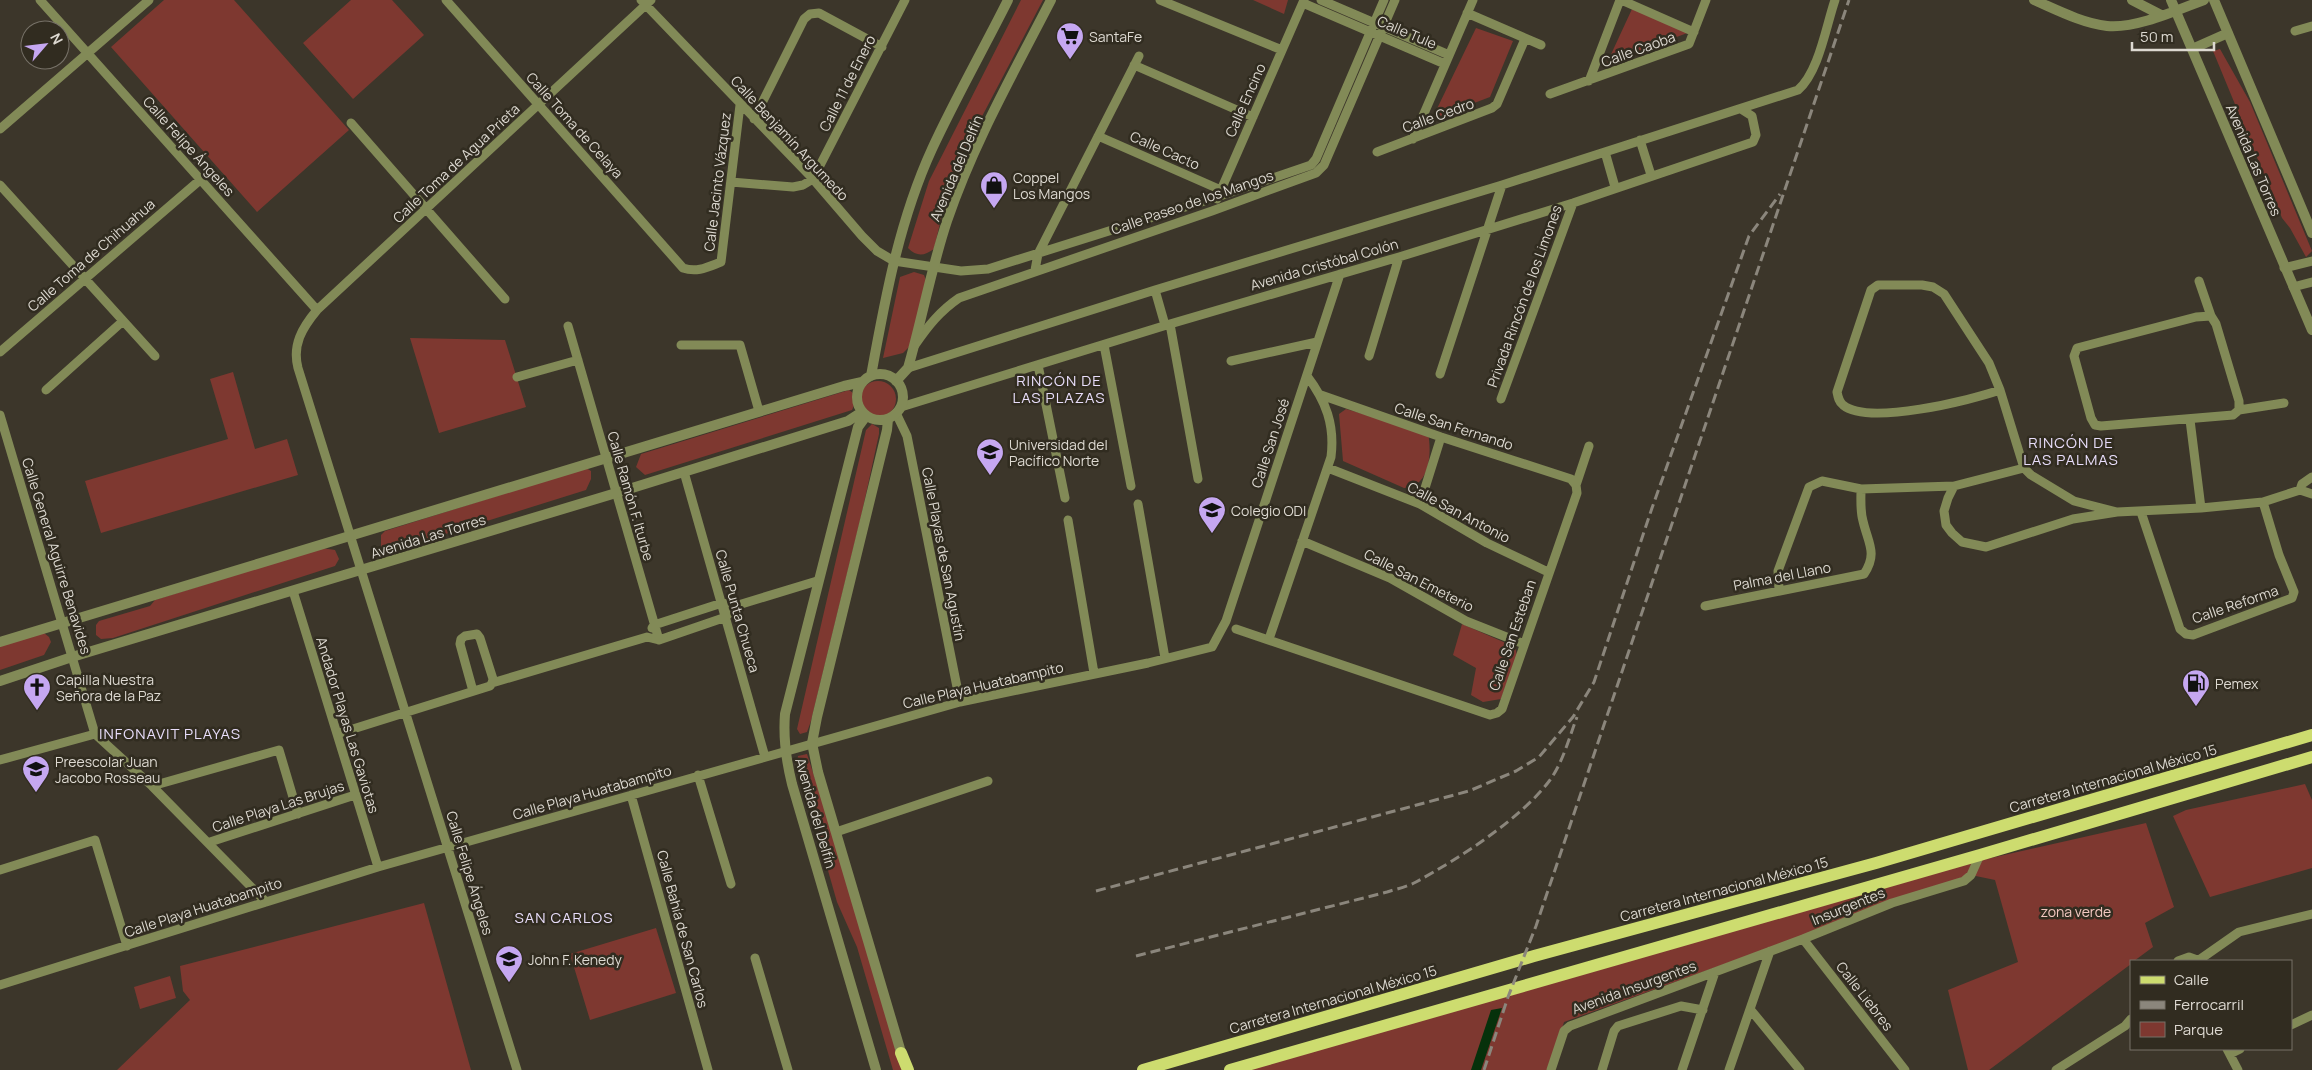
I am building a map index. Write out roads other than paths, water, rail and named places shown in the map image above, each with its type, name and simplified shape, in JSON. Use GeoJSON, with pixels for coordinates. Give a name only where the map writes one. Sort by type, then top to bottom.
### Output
{"type":"FeatureCollection","features":[{"type":"Feature","properties":{"kind":"main road","name":"Carretera Internacional México 15"},"geometry":{"type":"LineString","coordinates":[[1143,1070],[1491,968],[1876,863],[2312,735]]}},
{"type":"Feature","properties":{"kind":"main road"},"geometry":{"type":"LineString","coordinates":[[1230,1070],[1980,855],[2312,757]]}},
{"type":"Feature","properties":{"kind":"main road"},"geometry":{"type":"LineString","coordinates":[[901,1053],[907,1070]]}},
{"type":"Feature","properties":{"kind":"street","name":"Calle Felipe Ángeles"},"geometry":{"type":"LineString","coordinates":[[40,0],[317,310]]}},
{"type":"Feature","properties":{"kind":"street"},"geometry":{"type":"LineString","coordinates":[[0,129],[149,0]]}},
{"type":"Feature","properties":{"kind":"street","name":"Calle Toma de Celaya"},"geometry":{"type":"LineString","coordinates":[[446,0],[683,268],[698,270],[721,262]]}},
{"type":"Feature","properties":{"kind":"street","name":"Calle 11 de Enero"},"geometry":{"type":"LineString","coordinates":[[813,179],[905,0]]}},
{"type":"Feature","properties":{"kind":"street","name":"Avenida del Delfín"},"geometry":{"type":"LineString","coordinates":[[866,379],[894,261],[918,185],[932,149],[1008,0]]}},
{"type":"Feature","properties":{"kind":"street","name":"Avenida del Delfín"},"geometry":{"type":"LineString","coordinates":[[896,381],[908,368],[934,267],[947,222],[960,187],[1002,97],[1051,0]]}},
{"type":"Feature","properties":{"kind":"street"},"geometry":{"type":"LineString","coordinates":[[1160,0],[1197,13],[1282,50]]}},
{"type":"Feature","properties":{"kind":"street","name":"Calle Tule"},"geometry":{"type":"LineString","coordinates":[[1321,0],[1377,29]]}},
{"type":"Feature","properties":{"kind":"street","name":"Calle Paseo de los Mangos"},"geometry":{"type":"LineString","coordinates":[[914,346],[945,307],[959,298],[1316,173],[1324,165],[1377,29],[1384,0]]}},
{"type":"Feature","properties":{"kind":"street","name":"Calle Paseo de los Mangos"},"geometry":{"type":"LineString","coordinates":[[934,267],[961,271],[988,269],[1311,164],[1316,159],[1377,29],[1395,0]]}},
{"type":"Feature","properties":{"kind":"street"},"geometry":{"type":"LineString","coordinates":[[1413,139],[1472,0]]}},
{"type":"Feature","properties":{"kind":"street"},"geometry":{"type":"LineString","coordinates":[[1589,81],[1621,0],[1694,32]]}},
{"type":"Feature","properties":{"kind":"street","name":"Calle Caoba"},"geometry":{"type":"LineString","coordinates":[[1550,94],[1689,44],[1706,0]]}},
{"type":"Feature","properties":{"kind":"street","name":"Avenida Cristóbal Colón"},"geometry":{"type":"LineString","coordinates":[[908,368],[1155,290],[1502,185],[1798,90],[1807,83],[1834,0]]}},
{"type":"Feature","properties":{"kind":"street"},"geometry":{"type":"LineString","coordinates":[[2132,0],[2160,15]]}},
{"type":"Feature","properties":{"kind":"street","name":"Avenida Las Torres"},"geometry":{"type":"LineString","coordinates":[[2171,0],[2174,11],[2312,330]]}},
{"type":"Feature","properties":{"kind":"street"},"geometry":{"type":"LineString","coordinates":[[2036,1],[2075,17],[2107,26],[2132,24],[2204,0]]}},
{"type":"Feature","properties":{"kind":"street","name":"Avenida Las Torres"},"geometry":{"type":"LineString","coordinates":[[2214,0],[2312,233]]}},
{"type":"Feature","properties":{"kind":"street","name":"Calle Toma de Agua Prieta"},"geometry":{"type":"LineString","coordinates":[[295,356],[296,344],[308,321],[317,310],[539,105],[646,2]]}},
{"type":"Feature","properties":{"kind":"street","name":"Calle Benjamín Argumedo"},"geometry":{"type":"LineString","coordinates":[[646,2],[740,105],[813,179],[877,251],[894,261],[934,267]]}},
{"type":"Feature","properties":{"kind":"street","name":"Calle Encino"},"geometry":{"type":"LineString","coordinates":[[1212,211],[1304,2]]}},
{"type":"Feature","properties":{"kind":"street","name":"Calle Tule"},"geometry":{"type":"LineString","coordinates":[[1304,2],[1377,29],[1447,59]]}},
{"type":"Feature","properties":{"kind":"street"},"geometry":{"type":"LineString","coordinates":[[1467,13],[1541,45]]}},
{"type":"Feature","properties":{"kind":"street","name":"Calle Jacinto Vázquez"},"geometry":{"type":"LineString","coordinates":[[754,119],[804,19],[810,14],[819,14],[882,47]]}},
{"type":"Feature","properties":{"kind":"street"},"geometry":{"type":"LineString","coordinates":[[2295,31],[2312,26]]}},
{"type":"Feature","properties":{"kind":"street"},"geometry":{"type":"LineString","coordinates":[[2192,49],[2228,33]]}},
{"type":"Feature","properties":{"kind":"street","name":"Calle Cedro"},"geometry":{"type":"LineString","coordinates":[[1377,152],[1492,108],[1497,104],[1525,38]]}},
{"type":"Feature","properties":{"kind":"street"},"geometry":{"type":"LineString","coordinates":[[1035,270],[1038,254],[1139,56]]}},
{"type":"Feature","properties":{"kind":"street"},"geometry":{"type":"LineString","coordinates":[[1134,65],[1253,117]]}},
{"type":"Feature","properties":{"kind":"street","name":"Calle Jacinto Vázquez"},"geometry":{"type":"LineString","coordinates":[[721,262],[740,105]]}},
{"type":"Feature","properties":{"kind":"street","name":"Avenida Cristóbal Colón"},"geometry":{"type":"LineString","coordinates":[[895,413],[1168,324],[1399,257],[1488,229],[1752,142],[1756,135],[1752,116],[1741,109]]}},
{"type":"Feature","properties":{"kind":"street"},"geometry":{"type":"LineString","coordinates":[[351,123],[505,299]]}},
{"type":"Feature","properties":{"kind":"street","name":"Calle Cacto"},"geometry":{"type":"LineString","coordinates":[[1098,136],[1219,193]]}},
{"type":"Feature","properties":{"kind":"street"},"geometry":{"type":"LineString","coordinates":[[1640,140],[1651,174]]}},
{"type":"Feature","properties":{"kind":"street"},"geometry":{"type":"LineString","coordinates":[[1605,152],[1615,187]]}},
{"type":"Feature","properties":{"kind":"street"},"geometry":{"type":"LineString","coordinates":[[731,182],[793,187],[803,185],[813,179]]}},
{"type":"Feature","properties":{"kind":"street","name":"Calle Toma de Chihuahua"},"geometry":{"type":"LineString","coordinates":[[0,352],[200,180]]}},
{"type":"Feature","properties":{"kind":"street"},"geometry":{"type":"LineString","coordinates":[[0,185],[155,356]]}},
{"type":"Feature","properties":{"kind":"street"},"geometry":{"type":"LineString","coordinates":[[1440,374],[1502,185]]}},
{"type":"Feature","properties":{"kind":"street","name":"Privada Rincón de los Limones"},"geometry":{"type":"LineString","coordinates":[[1501,399],[1573,202]]}},
{"type":"Feature","properties":{"kind":"street"},"geometry":{"type":"LineString","coordinates":[[1369,356],[1399,257]]}},
{"type":"Feature","properties":{"kind":"street"},"geometry":{"type":"LineString","coordinates":[[2284,268],[2312,261]]}},
{"type":"Feature","properties":{"kind":"street","name":"Calle San José"},"geometry":{"type":"LineString","coordinates":[[1212,647],[1226,621],[1340,274]]}},
{"type":"Feature","properties":{"kind":"street"},"geometry":{"type":"LineString","coordinates":[[2199,281],[2211,316],[2216,324],[2239,402],[2239,410]]}},
{"type":"Feature","properties":{"kind":"street"},"geometry":{"type":"LineString","coordinates":[[2293,287],[2312,282]]}},
{"type":"Feature","properties":{"kind":"street"},"geometry":{"type":"LineString","coordinates":[[2000,390],[1977,398],[1900,413],[1866,412],[1844,406],[1836,392],[1871,290],[1878,285],[1922,285],[1933,288],[1944,294],[1980,348],[2000,390],[2024,468],[2045,484],[2074,501],[2117,512]]}},
{"type":"Feature","properties":{"kind":"street"},"geometry":{"type":"LineString","coordinates":[[1155,290],[1174,341],[1198,480]]}},
{"type":"Feature","properties":{"kind":"street"},"geometry":{"type":"LineString","coordinates":[[2211,316],[2187,320],[2077,348],[2074,356],[2091,418],[2095,425],[2190,420],[2233,415],[2239,410],[2284,404]]}},
{"type":"Feature","properties":{"kind":"street"},"geometry":{"type":"LineString","coordinates":[[46,390],[123,321]]}},
{"type":"Feature","properties":{"kind":"street","name":"Calle Ramón F. Iturbe"},"geometry":{"type":"LineString","coordinates":[[568,326],[659,640]]}},
{"type":"Feature","properties":{"kind":"street"},"geometry":{"type":"LineString","coordinates":[[1231,361],[1317,342]]}},
{"type":"Feature","properties":{"kind":"street"},"geometry":{"type":"LineString","coordinates":[[681,345],[740,345],[759,411]]}},
{"type":"Feature","properties":{"kind":"street"},"geometry":{"type":"LineString","coordinates":[[1104,345],[1131,486]]}},
{"type":"Feature","properties":{"kind":"street","name":"Calle Felipe Ángeles"},"geometry":{"type":"LineString","coordinates":[[295,356],[517,1070]]}},
{"type":"Feature","properties":{"kind":"street"},"geometry":{"type":"LineString","coordinates":[[517,377],[578,360]]}},
{"type":"Feature","properties":{"kind":"street"},"geometry":{"type":"LineString","coordinates":[[1038,365],[1065,498]]}},
{"type":"Feature","properties":{"kind":"street"},"geometry":{"type":"LineString","coordinates":[[886,375],[896,381],[902,391],[895,413],[875,420],[864,414],[857,400],[866,379],[886,375]]}},
{"type":"Feature","properties":{"kind":"street"},"geometry":{"type":"LineString","coordinates":[[1269,639],[1328,468],[1332,450],[1332,437],[1321,395],[1307,376]]}},
{"type":"Feature","properties":{"kind":"street","name":"Avenida Las Torres"},"geometry":{"type":"LineString","coordinates":[[0,642],[866,379]]}},
{"type":"Feature","properties":{"kind":"street","name":"Calle San Fernando"},"geometry":{"type":"LineString","coordinates":[[1321,395],[1571,479],[1576,485]]}},
{"type":"Feature","properties":{"kind":"street","name":"Avenida del Delfín"},"geometry":{"type":"LineString","coordinates":[[895,413],[887,430],[812,743],[901,1053]]}},
{"type":"Feature","properties":{"kind":"street","name":"Calle Playas de San Agustín"},"geometry":{"type":"LineString","coordinates":[[895,413],[907,436],[960,702]]}},
{"type":"Feature","properties":{"kind":"street","name":"Avenida del Delfín"},"geometry":{"type":"LineString","coordinates":[[864,414],[858,426],[840,501],[817,581],[785,714],[784,751],[876,1070]]}},
{"type":"Feature","properties":{"kind":"street","name":"Avenida Las Torres"},"geometry":{"type":"LineString","coordinates":[[0,681],[72,656],[616,493],[848,421],[864,414]]}},
{"type":"Feature","properties":{"kind":"street","name":"Calle General Aguirre Benavides"},"geometry":{"type":"LineString","coordinates":[[0,415],[95,734]]}},
{"type":"Feature","properties":{"kind":"street"},"geometry":{"type":"LineString","coordinates":[[2190,420],[2201,508]]}},
{"type":"Feature","properties":{"kind":"street"},"geometry":{"type":"LineString","coordinates":[[1420,504],[1442,437]]}},
{"type":"Feature","properties":{"kind":"street","name":"Calle San Esteban"},"geometry":{"type":"LineString","coordinates":[[1236,629],[1490,715],[1497,713],[1502,709],[1577,493],[1576,485],[1589,446]]}},
{"type":"Feature","properties":{"kind":"street","name":"Calle San Antonio"},"geometry":{"type":"LineString","coordinates":[[1328,468],[1420,504],[1487,543],[1548,572]]}},
{"type":"Feature","properties":{"kind":"street"},"geometry":{"type":"LineString","coordinates":[[1779,590],[1778,571],[1809,487],[1815,483],[1822,481],[1860,489],[1954,486],[2024,468]]}},
{"type":"Feature","properties":{"kind":"street","name":"Calle Punta Chueca"},"geometry":{"type":"LineString","coordinates":[[684,472],[765,757]]}},
{"type":"Feature","properties":{"kind":"street"},"geometry":{"type":"LineString","coordinates":[[2300,490],[2302,484],[2312,477]]}},
{"type":"Feature","properties":{"kind":"street"},"geometry":{"type":"LineString","coordinates":[[1954,486],[1944,511],[1946,525],[1962,542],[1986,547],[2074,519],[2117,512],[2201,508],[2263,502],[2300,490],[2312,494]]}},
{"type":"Feature","properties":{"kind":"street","name":"Palma del Llano"},"geometry":{"type":"LineString","coordinates":[[1705,606],[1864,574],[1871,564],[1872,554],[1862,519],[1860,489]]}},
{"type":"Feature","properties":{"kind":"street"},"geometry":{"type":"LineString","coordinates":[[2074,501],[2078,510],[2074,519]]}},
{"type":"Feature","properties":{"kind":"street","name":"Calle Reforma"},"geometry":{"type":"LineString","coordinates":[[2141,512],[2180,629],[2186,634],[2193,635],[2292,598],[2294,592],[2279,555],[2263,502]]}},
{"type":"Feature","properties":{"kind":"street"},"geometry":{"type":"LineString","coordinates":[[1138,504],[1165,658]]}},
{"type":"Feature","properties":{"kind":"street"},"geometry":{"type":"LineString","coordinates":[[1068,520],[1094,673]]}},
{"type":"Feature","properties":{"kind":"street","name":"Calle San Emeterio"},"geometry":{"type":"LineString","coordinates":[[1302,541],[1390,578],[1466,621],[1524,644]]}},
{"type":"Feature","properties":{"kind":"street"},"geometry":{"type":"LineString","coordinates":[[646,637],[654,625],[722,603],[736,606],[817,581]]}},
{"type":"Feature","properties":{"kind":"street","name":"Andador Playas Las Gaviotas"},"geometry":{"type":"LineString","coordinates":[[293,591],[378,867]]}},
{"type":"Feature","properties":{"kind":"street"},"geometry":{"type":"LineString","coordinates":[[337,734],[490,686],[492,683],[646,637],[659,640],[726,617],[736,606]]}},
{"type":"Feature","properties":{"kind":"street"},"geometry":{"type":"LineString","coordinates":[[473,691],[460,644],[461,639],[465,636],[477,634],[480,638],[493,678],[492,683]]}},
{"type":"Feature","properties":{"kind":"street","name":"Calle Playa Huatabampito"},"geometry":{"type":"LineString","coordinates":[[0,985],[378,867],[812,743],[960,702],[1198,652],[1212,647]]}},
{"type":"Feature","properties":{"kind":"street"},"geometry":{"type":"LineString","coordinates":[[0,760],[95,734],[210,842],[266,902]]}},
{"type":"Feature","properties":{"kind":"street"},"geometry":{"type":"LineString","coordinates":[[152,786],[279,750],[298,814]]}},
{"type":"Feature","properties":{"kind":"street"},"geometry":{"type":"LineString","coordinates":[[698,776],[732,884]]}},
{"type":"Feature","properties":{"kind":"street"},"geometry":{"type":"LineString","coordinates":[[836,832],[988,782]]}},
{"type":"Feature","properties":{"kind":"street","name":"Calle Playa Las Brujas"},"geometry":{"type":"LineString","coordinates":[[210,842],[355,795]]}},
{"type":"Feature","properties":{"kind":"street","name":"Calle Bahía de San Carlos"},"geometry":{"type":"LineString","coordinates":[[632,795],[708,1070]]}},
{"type":"Feature","properties":{"kind":"street"},"geometry":{"type":"LineString","coordinates":[[0,870],[95,840],[127,946]]}},
{"type":"Feature","properties":{"kind":"street","name":"Insurgentes"},"geometry":{"type":"LineString","coordinates":[[1715,972],[1892,903],[1964,880],[1971,875],[1980,855]]}},
{"type":"Feature","properties":{"kind":"street"},"geometry":{"type":"LineString","coordinates":[[2200,960],[2239,932],[2312,914]]}},
{"type":"Feature","properties":{"kind":"street","name":"Calle Liebres"},"geometry":{"type":"LineString","coordinates":[[1803,939],[1905,1070]]}},
{"type":"Feature","properties":{"kind":"street"},"geometry":{"type":"LineString","coordinates":[[1730,1070],[1770,951]]}},
{"type":"Feature","properties":{"kind":"street"},"geometry":{"type":"LineString","coordinates":[[2181,960],[2189,957],[2196,960]]}},
{"type":"Feature","properties":{"kind":"street"},"geometry":{"type":"LineString","coordinates":[[755,958],[787,1068]]}},
{"type":"Feature","properties":{"kind":"street"},"geometry":{"type":"LineString","coordinates":[[1682,1070],[1715,972]]}},
{"type":"Feature","properties":{"kind":"street","name":"Avenida Insurgentes"},"geometry":{"type":"LineString","coordinates":[[1551,1070],[1564,1031],[1570,1026],[1715,972]]}},
{"type":"Feature","properties":{"kind":"street"},"geometry":{"type":"LineString","coordinates":[[1602,1070],[1614,1031],[1618,1026],[1681,1006],[1703,1010]]}},
{"type":"Feature","properties":{"kind":"street"},"geometry":{"type":"LineString","coordinates":[[1750,1009],[1800,1070]]}},
{"type":"Feature","properties":{"kind":"street"},"geometry":{"type":"LineString","coordinates":[[2292,1025],[2312,1015]]}},
{"type":"Feature","properties":{"kind":"street"},"geometry":{"type":"LineString","coordinates":[[2062,1068],[2125,1026],[2130,1020]]}},
{"type":"Feature","properties":{"kind":"street"},"geometry":{"type":"LineString","coordinates":[[2228,1051],[2238,1070]]}},
{"type":"Feature","properties":{"kind":"railway"},"geometry":{"type":"LineString","coordinates":[[1484,1070],[1508,997],[1536,926],[1849,0]]}},
{"type":"Feature","properties":{"kind":"railway"},"geometry":{"type":"LineString","coordinates":[[1096,891],[1469,791],[1516,771],[1539,757],[1573,717],[1594,682],[1652,508],[1749,236],[1780,194]]}},
{"type":"Feature","properties":{"kind":"railway"},"geometry":{"type":"LineString","coordinates":[[1136,956],[1387,892],[1416,882],[1451,862],[1488,837],[1538,795],[1559,766],[1577,717]]}},
{"type":"Feature","properties":{"kind":"place","name":"SantaFe"},"geometry":{"type":"Point","coordinates":[1070,60]}},
{"type":"Feature","properties":{"kind":"place","name":"Coppel Los Mangos"},"geometry":{"type":"Point","coordinates":[994,209]}},
{"type":"Feature","properties":{"kind":"place","name":"Universidad del Pacífico Norte"},"geometry":{"type":"Point","coordinates":[990,476]}},
{"type":"Feature","properties":{"kind":"place","name":"Colegio ODI"},"geometry":{"type":"Point","coordinates":[1212,534]}},
{"type":"Feature","properties":{"kind":"place","name":"Pemex"},"geometry":{"type":"Point","coordinates":[2196,707]}},
{"type":"Feature","properties":{"kind":"place","name":"Capilla Nuestra Señora de la Paz"},"geometry":{"type":"Point","coordinates":[37,711]}},
{"type":"Feature","properties":{"kind":"place","name":"Preescolar Juan Jacobo Rosseau"},"geometry":{"type":"Point","coordinates":[36,793]}},
{"type":"Feature","properties":{"kind":"place","name":"John F. Kenedy"},"geometry":{"type":"Point","coordinates":[509,983]}},
{"type":"Feature","properties":{"kind":"district","name":"RINCÓN DE LAS PLAZAS"},"geometry":{"type":"Point","coordinates":[1059,388]}},
{"type":"Feature","properties":{"kind":"district","name":"RINCÓN DE LAS PALMAS"},"geometry":{"type":"Point","coordinates":[2071,450]}},
{"type":"Feature","properties":{"kind":"district","name":"INFONAVIT PLAYAS"},"geometry":{"type":"Point","coordinates":[170,733]}},
{"type":"Feature","properties":{"kind":"district","name":"SAN CARLOS"},"geometry":{"type":"Point","coordinates":[564,917]}},
{"type":"Feature","properties":{"kind":"park label","name":"zona verde"},"geometry":{"type":"Point","coordinates":[2076,911]}}]}
